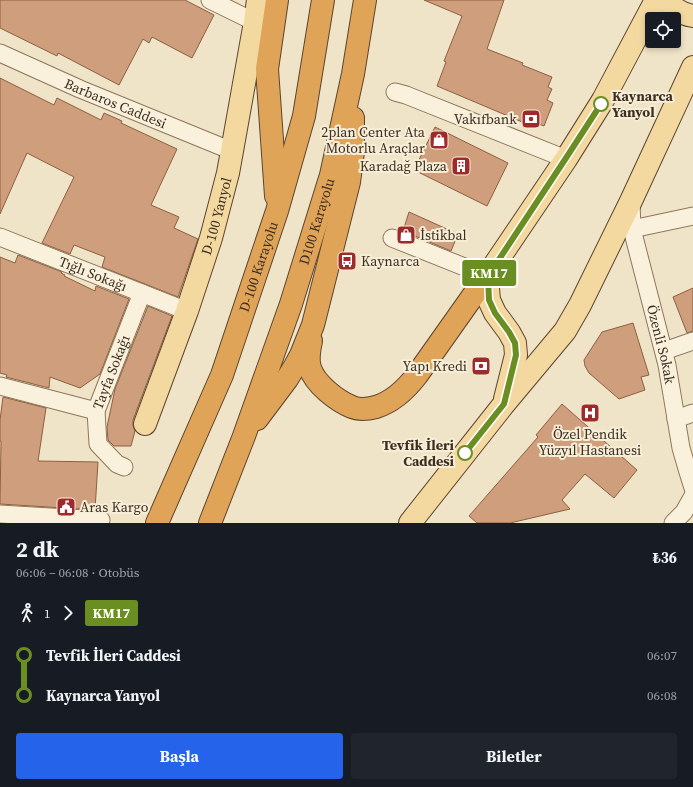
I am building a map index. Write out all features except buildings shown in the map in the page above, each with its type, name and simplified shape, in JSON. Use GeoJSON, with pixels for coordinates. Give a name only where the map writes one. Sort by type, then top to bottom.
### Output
{"type":"FeatureCollection","features":[{"type":"Feature","properties":{"kind":"highway"},"geometry":{"type":"LineString","coordinates":[[277,0],[267,69],[278,211]]}},
{"type":"Feature","properties":{"kind":"highway","name":"D-100 Karayolu"},"geometry":{"type":"LineString","coordinates":[[157,523],[222,375],[278,211],[304,116],[323,0]]}},
{"type":"Feature","properties":{"kind":"highway","name":"D100 Karayolu"},"geometry":{"type":"LineString","coordinates":[[244,436],[290,304],[331,174],[353,74],[365,0]]}},
{"type":"Feature","properties":{"kind":"highway"},"geometry":{"type":"LineString","coordinates":[[353,74],[353,152],[349,182],[313,325],[308,356],[310,368],[316,379],[324,389],[338,400],[353,407],[364,409],[378,406],[393,398],[406,388],[417,375],[488,276]]}},
{"type":"Feature","properties":{"kind":"highway"},"geometry":{"type":"LineString","coordinates":[[210,523],[244,436],[287,379],[302,355],[313,325]]}},
{"type":"Feature","properties":{"kind":"main road","name":"D-100 Yanyol"},"geometry":{"type":"LineString","coordinates":[[145,424],[187,311],[211,238],[228,173],[258,0]]}},
{"type":"Feature","properties":{"kind":"main road"},"geometry":{"type":"LineString","coordinates":[[504,404],[516,355],[515,343],[495,313],[489,300],[488,276],[603,100],[656,0]]}},
{"type":"Feature","properties":{"kind":"main road"},"geometry":{"type":"LineString","coordinates":[[667,0],[671,6],[685,14],[693,16]]}},
{"type":"Feature","properties":{"kind":"main road"},"geometry":{"type":"LineString","coordinates":[[410,523],[504,404],[565,331],[580,305],[631,201],[693,66]]}},
{"type":"Feature","properties":{"kind":"main road"},"geometry":{"type":"LineString","coordinates":[[515,343],[525,350],[548,352]]}},
{"type":"Feature","properties":{"kind":"street"},"geometry":{"type":"LineString","coordinates":[[210,0],[255,22]]}},
{"type":"Feature","properties":{"kind":"street","name":"Barbaros Caddesi"},"geometry":{"type":"LineString","coordinates":[[0,53],[80,89],[232,151]]}},
{"type":"Feature","properties":{"kind":"street"},"geometry":{"type":"LineString","coordinates":[[396,92],[566,158]]}},
{"type":"Feature","properties":{"kind":"street","name":"Özenli Sokak"},"geometry":{"type":"LineString","coordinates":[[631,201],[632,229],[664,351],[682,448],[693,488]]}},
{"type":"Feature","properties":{"kind":"street"},"geometry":{"type":"LineString","coordinates":[[632,229],[693,216]]}},
{"type":"Feature","properties":{"kind":"street","name":"Tığlı Sokağı"},"geometry":{"type":"LineString","coordinates":[[0,237],[187,311]]}},
{"type":"Feature","properties":{"kind":"street"},"geometry":{"type":"LineString","coordinates":[[392,238],[488,276]]}},
{"type":"Feature","properties":{"kind":"street","name":"Tayfa Sokağı"},"geometry":{"type":"LineString","coordinates":[[124,467],[117,464],[98,444],[96,411],[142,293]]}},
{"type":"Feature","properties":{"kind":"street"},"geometry":{"type":"LineString","coordinates":[[664,351],[693,341]]}},
{"type":"Feature","properties":{"kind":"street"},"geometry":{"type":"LineString","coordinates":[[0,386],[96,411]]}},
{"type":"Feature","properties":{"kind":"street"},"geometry":{"type":"LineString","coordinates":[[676,419],[693,413]]}},
{"type":"Feature","properties":{"kind":"street"},"geometry":{"type":"LineString","coordinates":[[673,523],[684,512],[693,496]]}},
{"type":"Feature","properties":{"kind":"street"},"geometry":{"type":"LineString","coordinates":[[0,514],[101,520]]}},
{"type":"Feature","properties":{"kind":"bus line","name":"KM17"},"geometry":{"type":"LineString","coordinates":[[465,453],[504,404],[516,355],[515,343],[495,313],[489,300],[488,276],[601,104]]}},
{"type":"Feature","properties":{"kind":"place","name":"Kaynarca Yanyol"},"geometry":{"type":"Point","coordinates":[601,104]}},
{"type":"Feature","properties":{"kind":"place","name":"Vakıfbank"},"geometry":{"type":"Point","coordinates":[531,119]}},
{"type":"Feature","properties":{"kind":"place","name":"2plan Center Ata Motorlu Araçlar"},"geometry":{"type":"Point","coordinates":[439,140]}},
{"type":"Feature","properties":{"kind":"place","name":"Karadağ Plaza"},"geometry":{"type":"Point","coordinates":[461,166]}},
{"type":"Feature","properties":{"kind":"place","name":"İstikbal"},"geometry":{"type":"Point","coordinates":[406,235]}},
{"type":"Feature","properties":{"kind":"place","name":"Kaynarca"},"geometry":{"type":"Point","coordinates":[347,261]}},
{"type":"Feature","properties":{"kind":"place","name":"Yapı Kredi"},"geometry":{"type":"Point","coordinates":[481,366]}},
{"type":"Feature","properties":{"kind":"place","name":"Özel Pendik Yüzyıl Hastanesi"},"geometry":{"type":"Point","coordinates":[590,413]}},
{"type":"Feature","properties":{"kind":"place","name":"Tevfik İleri Caddesi"},"geometry":{"type":"Point","coordinates":[465,453]}},
{"type":"Feature","properties":{"kind":"place","name":"Aras Kargo"},"geometry":{"type":"Point","coordinates":[66,507]}}]}
